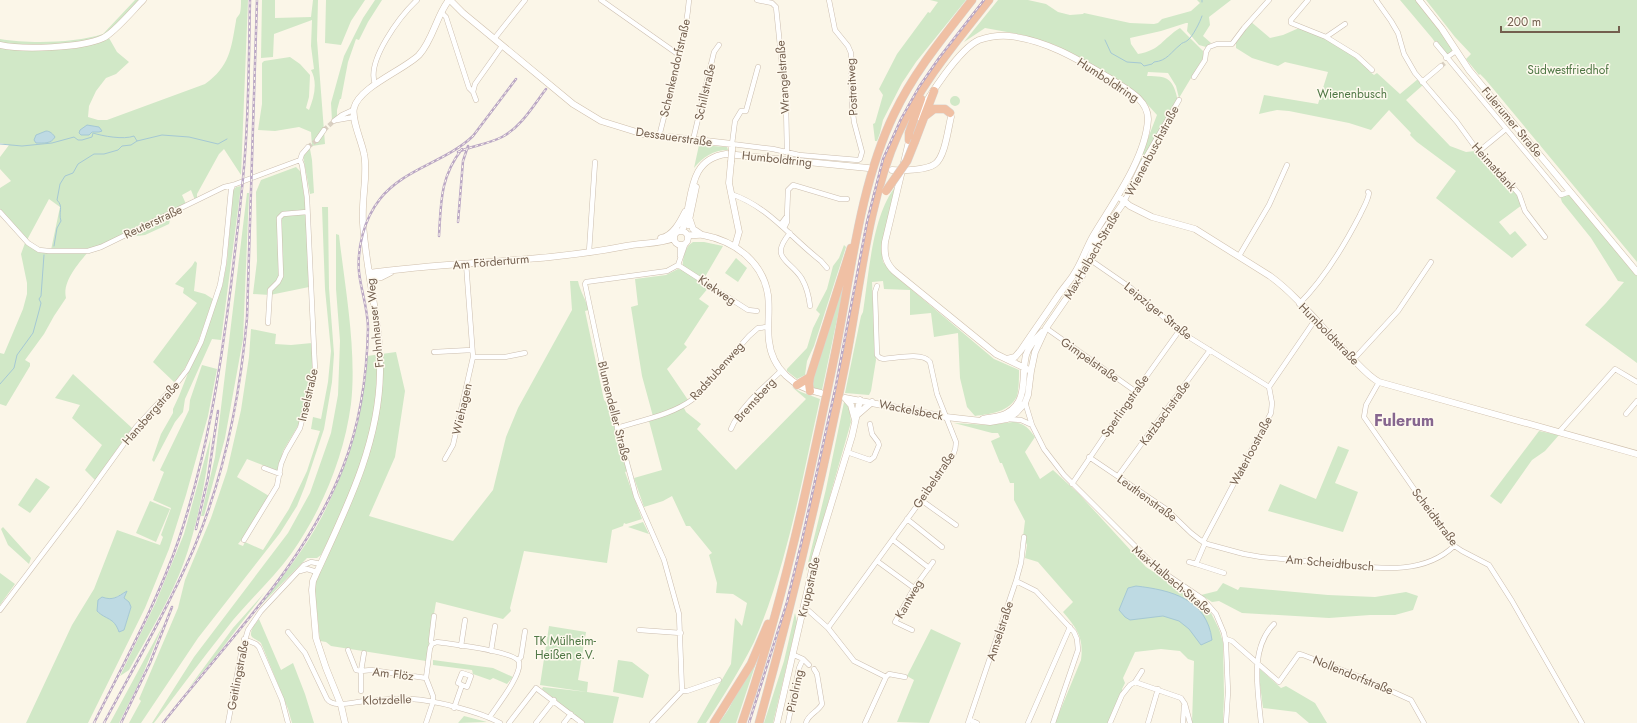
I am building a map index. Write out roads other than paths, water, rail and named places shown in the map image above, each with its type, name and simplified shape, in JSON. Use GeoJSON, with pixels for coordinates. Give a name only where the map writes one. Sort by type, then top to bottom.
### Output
{"type":"FeatureCollection","features":[{"type":"Feature","properties":{"kind":"highway"},"geometry":{"type":"LineString","coordinates":[[742,723],[779,602],[815,451],[858,231],[877,156],[894,115],[920,68],[972,0]]}},
{"type":"Feature","properties":{"kind":"highway"},"geometry":{"type":"LineString","coordinates":[[759,723],[785,630],[821,483],[849,346],[869,233],[880,186],[894,144],[911,108],[935,70],[989,0]]}},
{"type":"Feature","properties":{"kind":"highway"},"geometry":{"type":"LineString","coordinates":[[912,140],[909,132],[916,112],[935,70]]}},
{"type":"Feature","properties":{"kind":"highway"},"geometry":{"type":"LineString","coordinates":[[869,233],[886,191],[907,161],[912,140],[934,91]]}},
{"type":"Feature","properties":{"kind":"highway"},"geometry":{"type":"LineString","coordinates":[[923,118],[929,111],[934,109],[945,109],[950,113]]}},
{"type":"Feature","properties":{"kind":"highway"},"geometry":{"type":"LineString","coordinates":[[810,391],[808,384],[810,377],[851,248],[858,231]]}},
{"type":"Feature","properties":{"kind":"highway"},"geometry":{"type":"LineString","coordinates":[[797,385],[810,377]]}},
{"type":"Feature","properties":{"kind":"highway"},"geometry":{"type":"LineString","coordinates":[[714,723],[750,664],[779,602]]}},
{"type":"Feature","properties":{"kind":"highway"},"geometry":{"type":"LineString","coordinates":[[755,723],[768,692]]}},
{"type":"Feature","properties":{"kind":"street"},"geometry":{"type":"LineString","coordinates":[[0,45],[35,47],[69,45],[103,38],[142,0]]}},
{"type":"Feature","properties":{"kind":"street"},"geometry":{"type":"LineString","coordinates":[[375,84],[372,76],[383,46],[398,20],[416,0]]}},
{"type":"Feature","properties":{"kind":"street"},"geometry":{"type":"LineString","coordinates":[[494,39],[525,0]]}},
{"type":"Feature","properties":{"kind":"street"},"geometry":{"type":"LineString","coordinates":[[601,0],[679,54]]}},
{"type":"Feature","properties":{"kind":"street","name":"Schenkendorfstraße"},"geometry":{"type":"LineString","coordinates":[[659,137],[688,19],[689,0]]}},
{"type":"Feature","properties":{"kind":"street","name":"Wrangelstraße"},"geometry":{"type":"LineString","coordinates":[[757,0],[774,4],[776,7],[786,104],[787,152]]}},
{"type":"Feature","properties":{"kind":"street","name":"Postreitweg"},"geometry":{"type":"LineString","coordinates":[[829,0],[835,30],[848,46],[851,54],[852,105],[862,156]]}},
{"type":"Feature","properties":{"kind":"street"},"geometry":{"type":"LineString","coordinates":[[1194,77],[1205,60],[1207,49],[1214,44],[1232,44],[1269,0]]}},
{"type":"Feature","properties":{"kind":"street"},"geometry":{"type":"LineString","coordinates":[[1308,0],[1291,20],[1291,23],[1326,37],[1357,56],[1372,70]]}},
{"type":"Feature","properties":{"kind":"street","name":"Heimatdank"},"geometry":{"type":"LineString","coordinates":[[1376,0],[1398,33],[1404,54],[1422,82],[1457,122],[1478,152],[1519,194],[1525,211],[1545,237]]}},
{"type":"Feature","properties":{"kind":"street","name":"Fulerumer Straße"},"geometry":{"type":"LineString","coordinates":[[1418,0],[1442,28],[1469,70],[1637,272]]}},
{"type":"Feature","properties":{"kind":"street"},"geometry":{"type":"LineString","coordinates":[[354,117],[336,120],[342,115],[354,110],[357,101],[375,84],[419,54],[427,43],[442,13],[451,1]]}},
{"type":"Feature","properties":{"kind":"street","name":"Dessauerstraße"},"geometry":{"type":"LineString","coordinates":[[451,1],[502,46],[574,104],[601,121],[628,130],[659,137],[693,140],[732,147],[858,160],[862,156]]}},
{"type":"Feature","properties":{"kind":"street"},"geometry":{"type":"LineString","coordinates":[[442,13],[446,17],[468,88],[473,92],[476,100]]}},
{"type":"Feature","properties":{"kind":"street"},"geometry":{"type":"LineString","coordinates":[[1326,37],[1345,24]]}},
{"type":"Feature","properties":{"kind":"street","name":"Humboldtring"},"geometry":{"type":"LineString","coordinates":[[1007,359],[1011,359],[1018,354],[1074,275],[1092,237],[1118,196],[1134,164],[1142,144],[1148,120],[1143,104],[1134,95],[1078,60],[1054,48],[1032,41],[1008,36],[988,37],[978,41],[965,50],[934,91],[920,114],[902,171],[885,242],[884,254],[894,270],[964,329],[996,354],[1024,368]]}},
{"type":"Feature","properties":{"kind":"street","name":"Fulerumer Straße"},"geometry":{"type":"LineString","coordinates":[[1436,44],[1447,60],[1560,195],[1570,192]]}},
{"type":"Feature","properties":{"kind":"street","name":"Schillstraße"},"geometry":{"type":"LineString","coordinates":[[693,140],[714,52],[719,45]]}},
{"type":"Feature","properties":{"kind":"street"},"geometry":{"type":"LineString","coordinates":[[473,92],[475,84],[502,46]]}},
{"type":"Feature","properties":{"kind":"street"},"geometry":{"type":"LineString","coordinates":[[1447,60],[1456,51]]}},
{"type":"Feature","properties":{"kind":"street"},"geometry":{"type":"LineString","coordinates":[[1422,82],[1441,66]]}},
{"type":"Feature","properties":{"kind":"street"},"geometry":{"type":"LineString","coordinates":[[758,67],[746,111],[741,111],[735,121],[729,183],[739,232],[735,246],[752,261],[765,284],[769,306],[768,326],[770,350],[773,358],[781,371],[797,385],[810,391],[821,393]]}},
{"type":"Feature","properties":{"kind":"street","name":"Wienenbuschstraße"},"geometry":{"type":"LineString","coordinates":[[1124,202],[1136,176],[1179,100]]}},
{"type":"Feature","properties":{"kind":"street","name":"Frohnhauser Weg"},"geometry":{"type":"LineString","coordinates":[[346,723],[341,705],[316,638],[312,590],[313,581],[320,564],[359,478],[374,421],[380,382],[380,363],[363,217],[365,160],[354,117],[354,110]]}},
{"type":"Feature","properties":{"kind":"street"},"geometry":{"type":"LineString","coordinates":[[892,170],[902,171],[930,167],[938,161],[951,117],[950,113]]}},
{"type":"Feature","properties":{"kind":"street","name":"Fulerumer Straße"},"geometry":{"type":"LineString","coordinates":[[1478,152],[1506,129]]}},
{"type":"Feature","properties":{"kind":"street"},"geometry":{"type":"LineString","coordinates":[[317,140],[324,130]]}},
{"type":"Feature","properties":{"kind":"street"},"geometry":{"type":"LineString","coordinates":[[300,160],[302,154],[308,148]]}},
{"type":"Feature","properties":{"kind":"street","name":"Humboldtring"},"geometry":{"type":"LineString","coordinates":[[682,239],[687,207],[696,176],[704,162],[717,155],[726,154],[868,168]]}},
{"type":"Feature","properties":{"kind":"street","name":"Reuterstraße"},"geometry":{"type":"LineString","coordinates":[[0,212],[28,243],[40,250],[88,251],[101,247],[224,187],[300,160]]}},
{"type":"Feature","properties":{"kind":"street","name":"Inselstraße"},"geometry":{"type":"LineString","coordinates":[[244,540],[277,486],[281,464],[287,448],[300,428],[315,370],[305,179],[300,160]]}},
{"type":"Feature","properties":{"kind":"street"},"geometry":{"type":"LineString","coordinates":[[589,252],[594,162]]}},
{"type":"Feature","properties":{"kind":"street"},"geometry":{"type":"LineString","coordinates":[[1239,256],[1269,205],[1287,164]]}},
{"type":"Feature","properties":{"kind":"street","name":"Humboldtring"},"geometry":{"type":"LineString","coordinates":[[682,239],[690,219],[696,176]]}},
{"type":"Feature","properties":{"kind":"street","name":"Hansbergstraße"},"geometry":{"type":"LineString","coordinates":[[0,610],[136,427],[177,383],[187,370],[201,342],[220,285],[224,263],[231,190],[233,185]]}},
{"type":"Feature","properties":{"kind":"street"},"geometry":{"type":"LineString","coordinates":[[782,226],[787,216],[788,190],[792,185],[840,199],[847,199]]}},
{"type":"Feature","properties":{"kind":"street"},"geometry":{"type":"LineString","coordinates":[[1299,304],[1319,280],[1346,241],[1366,203],[1369,196],[1368,192]]}},
{"type":"Feature","properties":{"kind":"street"},"geometry":{"type":"LineString","coordinates":[[731,194],[747,201],[782,226],[827,268]]}},
{"type":"Feature","properties":{"kind":"street","name":"Humboldtstraße"},"geometry":{"type":"LineString","coordinates":[[1118,196],[1124,202],[1152,217],[1195,229],[1239,256],[1280,284],[1370,376],[1379,382],[1637,454]]}},
{"type":"Feature","properties":{"kind":"street","name":"Max-Halbach-Straße"},"geometry":{"type":"LineString","coordinates":[[1124,202],[1100,236],[1082,276],[1026,354],[1022,394],[1032,426],[1044,449],[1056,466],[1072,484],[1157,568],[1208,604],[1216,614],[1226,639],[1228,692],[1226,723]]}},
{"type":"Feature","properties":{"kind":"street"},"geometry":{"type":"LineString","coordinates":[[651,243],[658,238],[665,237],[672,233],[687,207]]}},
{"type":"Feature","properties":{"kind":"street"},"geometry":{"type":"LineString","coordinates":[[268,323],[270,290],[278,282],[281,276],[279,218],[283,214],[307,212]]}},
{"type":"Feature","properties":{"kind":"street"},"geometry":{"type":"LineString","coordinates":[[690,219],[693,229],[702,235]]}},
{"type":"Feature","properties":{"kind":"street"},"geometry":{"type":"LineString","coordinates":[[790,233],[781,246],[781,255],[802,279],[810,300],[810,306]]}},
{"type":"Feature","properties":{"kind":"street","name":"Am Förderturm"},"geometry":{"type":"LineString","coordinates":[[682,239],[702,235],[725,241],[735,246]]}},
{"type":"Feature","properties":{"kind":"street","name":"Am Förderturm"},"geometry":{"type":"LineString","coordinates":[[370,276],[392,271],[466,263],[543,258],[682,239],[709,237]]}},
{"type":"Feature","properties":{"kind":"street"},"geometry":{"type":"LineString","coordinates":[[678,265],[682,239]]}},
{"type":"Feature","properties":{"kind":"street","name":"Leipziger Straße"},"geometry":{"type":"LineString","coordinates":[[1089,259],[1132,288],[1180,331],[1269,387]]}},
{"type":"Feature","properties":{"kind":"street"},"geometry":{"type":"LineString","coordinates":[[1354,360],[1398,311],[1431,262]]}},
{"type":"Feature","properties":{"kind":"street","name":"Wiehagen"},"geometry":{"type":"LineString","coordinates":[[445,459],[453,445],[472,357],[466,263]]}},
{"type":"Feature","properties":{"kind":"street","name":"Kiekweg"},"geometry":{"type":"LineString","coordinates":[[678,265],[748,310],[757,311]]}},
{"type":"Feature","properties":{"kind":"street","name":"Blumendeller Straße"},"geometry":{"type":"LineString","coordinates":[[678,265],[667,271],[586,282],[585,284],[609,397],[636,496],[664,560],[679,614],[681,633],[682,691]]}},
{"type":"Feature","properties":{"kind":"street","name":"Am Förderturm"},"geometry":{"type":"LineString","coordinates":[[370,276],[381,277],[392,271]]}},
{"type":"Feature","properties":{"kind":"street"},"geometry":{"type":"LineString","coordinates":[[372,291],[381,277]]}},
{"type":"Feature","properties":{"kind":"street","name":"Geibelstraße"},"geometry":{"type":"LineString","coordinates":[[828,628],[954,455],[956,448],[956,442],[937,394],[928,359],[920,356],[884,359],[877,355],[875,292],[877,286]]}},
{"type":"Feature","properties":{"kind":"street"},"geometry":{"type":"LineString","coordinates":[[1269,387],[1315,320]]}},
{"type":"Feature","properties":{"kind":"street","name":"Radstubenweg"},"geometry":{"type":"LineString","coordinates":[[617,428],[688,404],[749,336],[758,328],[768,326]]}},
{"type":"Feature","properties":{"kind":"street","name":"Humboldtring"},"geometry":{"type":"LineString","coordinates":[[1034,341],[1038,326]]}},
{"type":"Feature","properties":{"kind":"street","name":"Max-Halbach-Straße"},"geometry":{"type":"LineString","coordinates":[[1025,403],[1030,388],[1031,371],[1035,352],[1046,328]]}},
{"type":"Feature","properties":{"kind":"street","name":"Gimpelstraße"},"geometry":{"type":"LineString","coordinates":[[1046,328],[1135,391]]}},
{"type":"Feature","properties":{"kind":"street","name":"Sperlingstraße"},"geometry":{"type":"LineString","coordinates":[[1072,484],[1135,391],[1180,331]]}},
{"type":"Feature","properties":{"kind":"street"},"geometry":{"type":"LineString","coordinates":[[434,352],[471,350]]}},
{"type":"Feature","properties":{"kind":"street","name":"Katzbachstraße"},"geometry":{"type":"LineString","coordinates":[[1118,476],[1210,350]]}},
{"type":"Feature","properties":{"kind":"street"},"geometry":{"type":"LineString","coordinates":[[472,357],[504,357],[525,353]]}},
{"type":"Feature","properties":{"kind":"street"},"geometry":{"type":"LineString","coordinates":[[1024,368],[1031,371]]}},
{"type":"Feature","properties":{"kind":"street"},"geometry":{"type":"LineString","coordinates":[[1559,432],[1615,368],[1637,382]]}},
{"type":"Feature","properties":{"kind":"street","name":"Bremsberg"},"geometry":{"type":"LineString","coordinates":[[731,430],[735,419],[744,408],[781,371]]}},
{"type":"Feature","properties":{"kind":"street","name":"Scheidtstraße"},"geometry":{"type":"LineString","coordinates":[[1379,382],[1366,406],[1364,417],[1454,546],[1489,565],[1512,601],[1582,723]]}},
{"type":"Feature","properties":{"kind":"street","name":"Waterloostraße"},"geometry":{"type":"LineString","coordinates":[[1196,564],[1204,542],[1270,413],[1272,403],[1269,387]]}},
{"type":"Feature","properties":{"kind":"street"},"geometry":{"type":"LineString","coordinates":[[1016,406],[1022,394]]}},
{"type":"Feature","properties":{"kind":"street","name":"Wackelsbeck"},"geometry":{"type":"LineString","coordinates":[[856,418],[851,405],[845,398],[946,417],[990,422],[1008,419]]}},
{"type":"Feature","properties":{"kind":"street","name":"Kruppstraße"},"geometry":{"type":"LineString","coordinates":[[777,723],[816,556],[847,452],[860,400]]}},
{"type":"Feature","properties":{"kind":"street"},"geometry":{"type":"LineString","coordinates":[[1626,414],[1637,401]]}},
{"type":"Feature","properties":{"kind":"street"},"geometry":{"type":"LineString","coordinates":[[856,418],[872,402]]}},
{"type":"Feature","properties":{"kind":"street"},"geometry":{"type":"LineString","coordinates":[[1008,419],[1019,411],[1025,403]]}},
{"type":"Feature","properties":{"kind":"street","name":"Wackelsbeck"},"geometry":{"type":"LineString","coordinates":[[977,420],[998,416],[1008,412],[1016,406],[1025,403]]}},
{"type":"Feature","properties":{"kind":"street"},"geometry":{"type":"LineString","coordinates":[[1008,419],[1021,420],[1032,426]]}},
{"type":"Feature","properties":{"kind":"street"},"geometry":{"type":"LineString","coordinates":[[847,452],[870,460],[874,457],[879,445],[872,434],[870,424]]}},
{"type":"Feature","properties":{"kind":"street","name":"Leuthenstraße"},"geometry":{"type":"LineString","coordinates":[[1089,457],[1166,508],[1191,533],[1204,542]]}},
{"type":"Feature","properties":{"kind":"street"},"geometry":{"type":"LineString","coordinates":[[264,468],[280,474]]}},
{"type":"Feature","properties":{"kind":"street"},"geometry":{"type":"LineString","coordinates":[[921,500],[956,525]]}},
{"type":"Feature","properties":{"kind":"street","name":"Geibelstraße"},"geometry":{"type":"LineString","coordinates":[[907,519],[942,546]]}},
{"type":"Feature","properties":{"kind":"street","name":"Amselstraße"},"geometry":{"type":"LineString","coordinates":[[969,721],[1016,581],[1021,563],[1024,537]]}},
{"type":"Feature","properties":{"kind":"street"},"geometry":{"type":"LineString","coordinates":[[893,540],[929,568]]}},
{"type":"Feature","properties":{"kind":"street","name":"Am Scheidtbusch"},"geometry":{"type":"LineString","coordinates":[[1204,542],[1244,554],[1261,557],[1392,568],[1414,566],[1431,561],[1454,546]]}},
{"type":"Feature","properties":{"kind":"street"},"geometry":{"type":"LineString","coordinates":[[877,561],[914,588]]}},
{"type":"Feature","properties":{"kind":"street","name":"Geitlingstraße"},"geometry":{"type":"LineString","coordinates":[[228,723],[244,639],[252,621],[308,562],[320,564]]}},
{"type":"Feature","properties":{"kind":"street","name":"Kantweg"},"geometry":{"type":"LineString","coordinates":[[912,630],[895,622],[914,588],[933,562]]}},
{"type":"Feature","properties":{"kind":"street"},"geometry":{"type":"LineString","coordinates":[[1189,562],[1224,573]]}},
{"type":"Feature","properties":{"kind":"street"},"geometry":{"type":"LineString","coordinates":[[297,573],[307,569],[317,572]]}},
{"type":"Feature","properties":{"kind":"street"},"geometry":{"type":"LineString","coordinates":[[1016,581],[1036,591],[1070,627],[1077,638],[1078,650],[1052,723]]}},
{"type":"Feature","properties":{"kind":"street"},"geometry":{"type":"LineString","coordinates":[[803,608],[809,611],[828,628],[854,661],[886,677]]}},
{"type":"Feature","properties":{"kind":"street","name":"Am Flöz"},"geometry":{"type":"LineString","coordinates":[[433,702],[433,696],[426,678],[430,648],[432,644],[431,641],[434,616]]}},
{"type":"Feature","properties":{"kind":"street"},"geometry":{"type":"LineString","coordinates":[[461,646],[465,620]]}},
{"type":"Feature","properties":{"kind":"street"},"geometry":{"type":"LineString","coordinates":[[1261,723],[1257,686],[1258,663],[1263,638],[1274,624]]}},
{"type":"Feature","properties":{"kind":"street"},"geometry":{"type":"LineString","coordinates":[[491,651],[495,626]]}},
{"type":"Feature","properties":{"kind":"street"},"geometry":{"type":"LineString","coordinates":[[1028,723],[1070,627]]}},
{"type":"Feature","properties":{"kind":"street"},"geometry":{"type":"LineString","coordinates":[[639,630],[681,633]]}},
{"type":"Feature","properties":{"kind":"street"},"geometry":{"type":"LineString","coordinates":[[489,718],[517,674],[519,663],[518,660],[521,657],[525,631]]}},
{"type":"Feature","properties":{"kind":"street"},"geometry":{"type":"LineString","coordinates":[[288,632],[305,653],[329,703],[341,705]]}},
{"type":"Feature","properties":{"kind":"street"},"geometry":{"type":"LineString","coordinates":[[244,639],[259,647],[282,700],[288,723]]}},
{"type":"Feature","properties":{"kind":"street","name":"Nollendorfstraße"},"geometry":{"type":"LineString","coordinates":[[1226,639],[1232,641],[1279,682],[1296,657],[1299,654],[1303,655],[1366,679],[1411,700],[1424,723]]}},
{"type":"Feature","properties":{"kind":"street"},"geometry":{"type":"LineString","coordinates":[[432,644],[437,642],[491,651],[514,657],[518,660]]}},
{"type":"Feature","properties":{"kind":"street","name":"Am Flöz"},"geometry":{"type":"LineString","coordinates":[[348,650],[356,670],[372,670],[426,678]]}},
{"type":"Feature","properties":{"kind":"street","name":"Am Flöz"},"geometry":{"type":"LineString","coordinates":[[361,691],[361,671],[364,652]]}},
{"type":"Feature","properties":{"kind":"street","name":"Pirolring"},"geometry":{"type":"LineString","coordinates":[[794,654],[803,659],[809,665]]}},
{"type":"Feature","properties":{"kind":"street","name":"Pirolring"},"geometry":{"type":"LineString","coordinates":[[788,723],[799,668],[803,659]]}},
{"type":"Feature","properties":{"kind":"street","name":"Pirolring"},"geometry":{"type":"LineString","coordinates":[[806,723],[808,718],[822,704],[817,674],[814,669]]}},
{"type":"Feature","properties":{"kind":"street"},"geometry":{"type":"LineString","coordinates":[[1110,723],[1122,695],[1130,685],[1135,682],[1142,671]]}},
{"type":"Feature","properties":{"kind":"street"},"geometry":{"type":"LineString","coordinates":[[865,723],[886,677],[889,674],[905,677]]}},
{"type":"Feature","properties":{"kind":"street"},"geometry":{"type":"LineString","coordinates":[[652,723],[682,691],[687,691],[719,680]]}},
{"type":"Feature","properties":{"kind":"street"},"geometry":{"type":"LineString","coordinates":[[1135,682],[1181,698],[1185,704],[1190,723]]}},
{"type":"Feature","properties":{"kind":"street"},"geometry":{"type":"LineString","coordinates":[[454,708],[462,685]]}},
{"type":"Feature","properties":{"kind":"street"},"geometry":{"type":"LineString","coordinates":[[509,723],[536,688],[554,700],[582,723]]}},
{"type":"Feature","properties":{"kind":"street"},"geometry":{"type":"LineString","coordinates":[[1148,723],[1158,689]]}},
{"type":"Feature","properties":{"kind":"street","name":"Klotzdelle"},"geometry":{"type":"LineString","coordinates":[[341,705],[362,701],[409,698],[433,702],[489,718],[500,723]]}},
{"type":"Feature","properties":{"kind":"street"},"geometry":{"type":"LineString","coordinates":[[536,723],[554,700]]}},
{"type":"Feature","properties":{"kind":"street"},"geometry":{"type":"LineString","coordinates":[[426,723],[433,702]]}},
{"type":"Feature","properties":{"kind":"street"},"geometry":{"type":"LineString","coordinates":[[1183,723],[1185,704]]}},
{"type":"Feature","properties":{"kind":"street"},"geometry":{"type":"LineString","coordinates":[[564,723],[571,714]]}},
{"type":"Feature","properties":{"kind":"street"},"geometry":{"type":"LineString","coordinates":[[969,721],[977,723]]}},
{"type":"Feature","properties":{"kind":"water"},"geometry":{"type":"Polygon","coordinates":[[[87,125],[99,127],[102,131],[92,132],[89,135],[81,135],[79,133],[80,130],[87,125]]]}},
{"type":"Feature","properties":{"kind":"water"},"geometry":{"type":"Polygon","coordinates":[[[46,131],[50,132],[55,137],[47,143],[36,143],[34,140],[36,135],[46,131]]]}},
{"type":"Feature","properties":{"kind":"water"},"geometry":{"type":"Polygon","coordinates":[[[1136,586],[1162,590],[1174,594],[1195,606],[1203,615],[1209,626],[1212,640],[1201,645],[1189,629],[1179,621],[1163,616],[1130,620],[1125,617],[1119,610],[1128,588],[1136,586]]]}},
{"type":"Feature","properties":{"kind":"water"},"geometry":{"type":"Polygon","coordinates":[[[127,591],[124,598],[129,602],[131,607],[124,630],[119,632],[112,621],[97,611],[98,600],[102,597],[109,599],[115,598],[127,591]]]}},
{"type":"Feature","properties":{"kind":"waterway"},"geometry":{"type":"LineString","coordinates":[[1105,40],[1111,53],[1127,62],[1141,63],[1144,66],[1166,58],[1181,44],[1186,42],[1194,32],[1202,16]]}},
{"type":"Feature","properties":{"kind":"waterway"},"geometry":{"type":"LineString","coordinates":[[0,144],[22,146],[52,143],[74,137],[78,140],[82,140],[92,137],[93,133],[119,138],[134,136],[137,141],[162,135],[189,137],[218,144],[227,139]]}},
{"type":"Feature","properties":{"kind":"waterway"},"geometry":{"type":"LineString","coordinates":[[54,246],[57,228],[61,221],[61,207],[57,200],[60,184],[65,176],[73,173],[78,164],[94,154],[104,154],[118,150],[122,146],[131,145],[137,141]]}},
{"type":"Feature","properties":{"kind":"waterway"},"geometry":{"type":"LineString","coordinates":[[0,384],[14,368],[17,355],[33,333],[41,303],[39,299],[41,296],[44,255]]}},
{"type":"Feature","properties":{"kind":"tunnel"},"geometry":{"type":"LineString","coordinates":[[1441,66],[1446,62]]}},
{"type":"Feature","properties":{"kind":"tunnel"},"geometry":{"type":"LineString","coordinates":[[324,130],[334,121]]}},
{"type":"Feature","properties":{"kind":"tunnel"},"geometry":{"type":"LineString","coordinates":[[308,147],[317,140]]}},
{"type":"Feature","properties":{"kind":"railway"},"geometry":{"type":"LineString","coordinates":[[94,723],[140,632],[161,586],[189,508],[205,445],[222,350],[242,187],[249,77],[250,0]]}},
{"type":"Feature","properties":{"kind":"railway"},"geometry":{"type":"LineString","coordinates":[[104,723],[162,614],[194,548],[205,520],[223,464],[230,435],[240,377],[247,318],[257,0]]}},
{"type":"Feature","properties":{"kind":"railway"},"geometry":{"type":"LineString","coordinates":[[749,723],[787,602],[802,540],[836,385],[867,222],[883,159],[901,119],[919,87],[939,58],[984,0]]}},
{"type":"Feature","properties":{"kind":"railway"},"geometry":{"type":"LineString","coordinates":[[163,723],[263,601],[286,569],[308,537],[327,503],[343,467],[354,434],[362,399],[366,363],[368,321],[359,272],[359,253],[363,234],[374,207],[389,189],[400,180],[450,153],[473,136],[516,79]]}},
{"type":"Feature","properties":{"kind":"railway"},"geometry":{"type":"LineString","coordinates":[[458,152],[497,139],[509,133],[521,122],[546,89]]}},
{"type":"Feature","properties":{"kind":"railway"},"geometry":{"type":"LineString","coordinates":[[458,222],[463,161],[468,146]]}},
{"type":"Feature","properties":{"kind":"railway"},"geometry":{"type":"LineString","coordinates":[[439,236],[443,191],[449,170],[462,149]]}},
{"type":"Feature","properties":{"kind":"railway"},"geometry":{"type":"LineString","coordinates":[[196,529],[208,478],[218,411]]}},
{"type":"Feature","properties":{"kind":"railway"},"geometry":{"type":"LineString","coordinates":[[121,723],[150,663],[172,607]]}},
{"type":"Feature","properties":{"kind":"district","name":"Fulerum"},"geometry":{"type":"Point","coordinates":[1404,420]}},
{"type":"Feature","properties":{"kind":"park label","name":"Südwestfriedhof"},"geometry":{"type":"Point","coordinates":[1568,70]}},
{"type":"Feature","properties":{"kind":"park label","name":"Wienenbusch"},"geometry":{"type":"Point","coordinates":[1352,94]}},
{"type":"Feature","properties":{"kind":"park label","name":"TK Mülheim- Heißen e.V."},"geometry":{"type":"Point","coordinates":[565,648]}}]}
